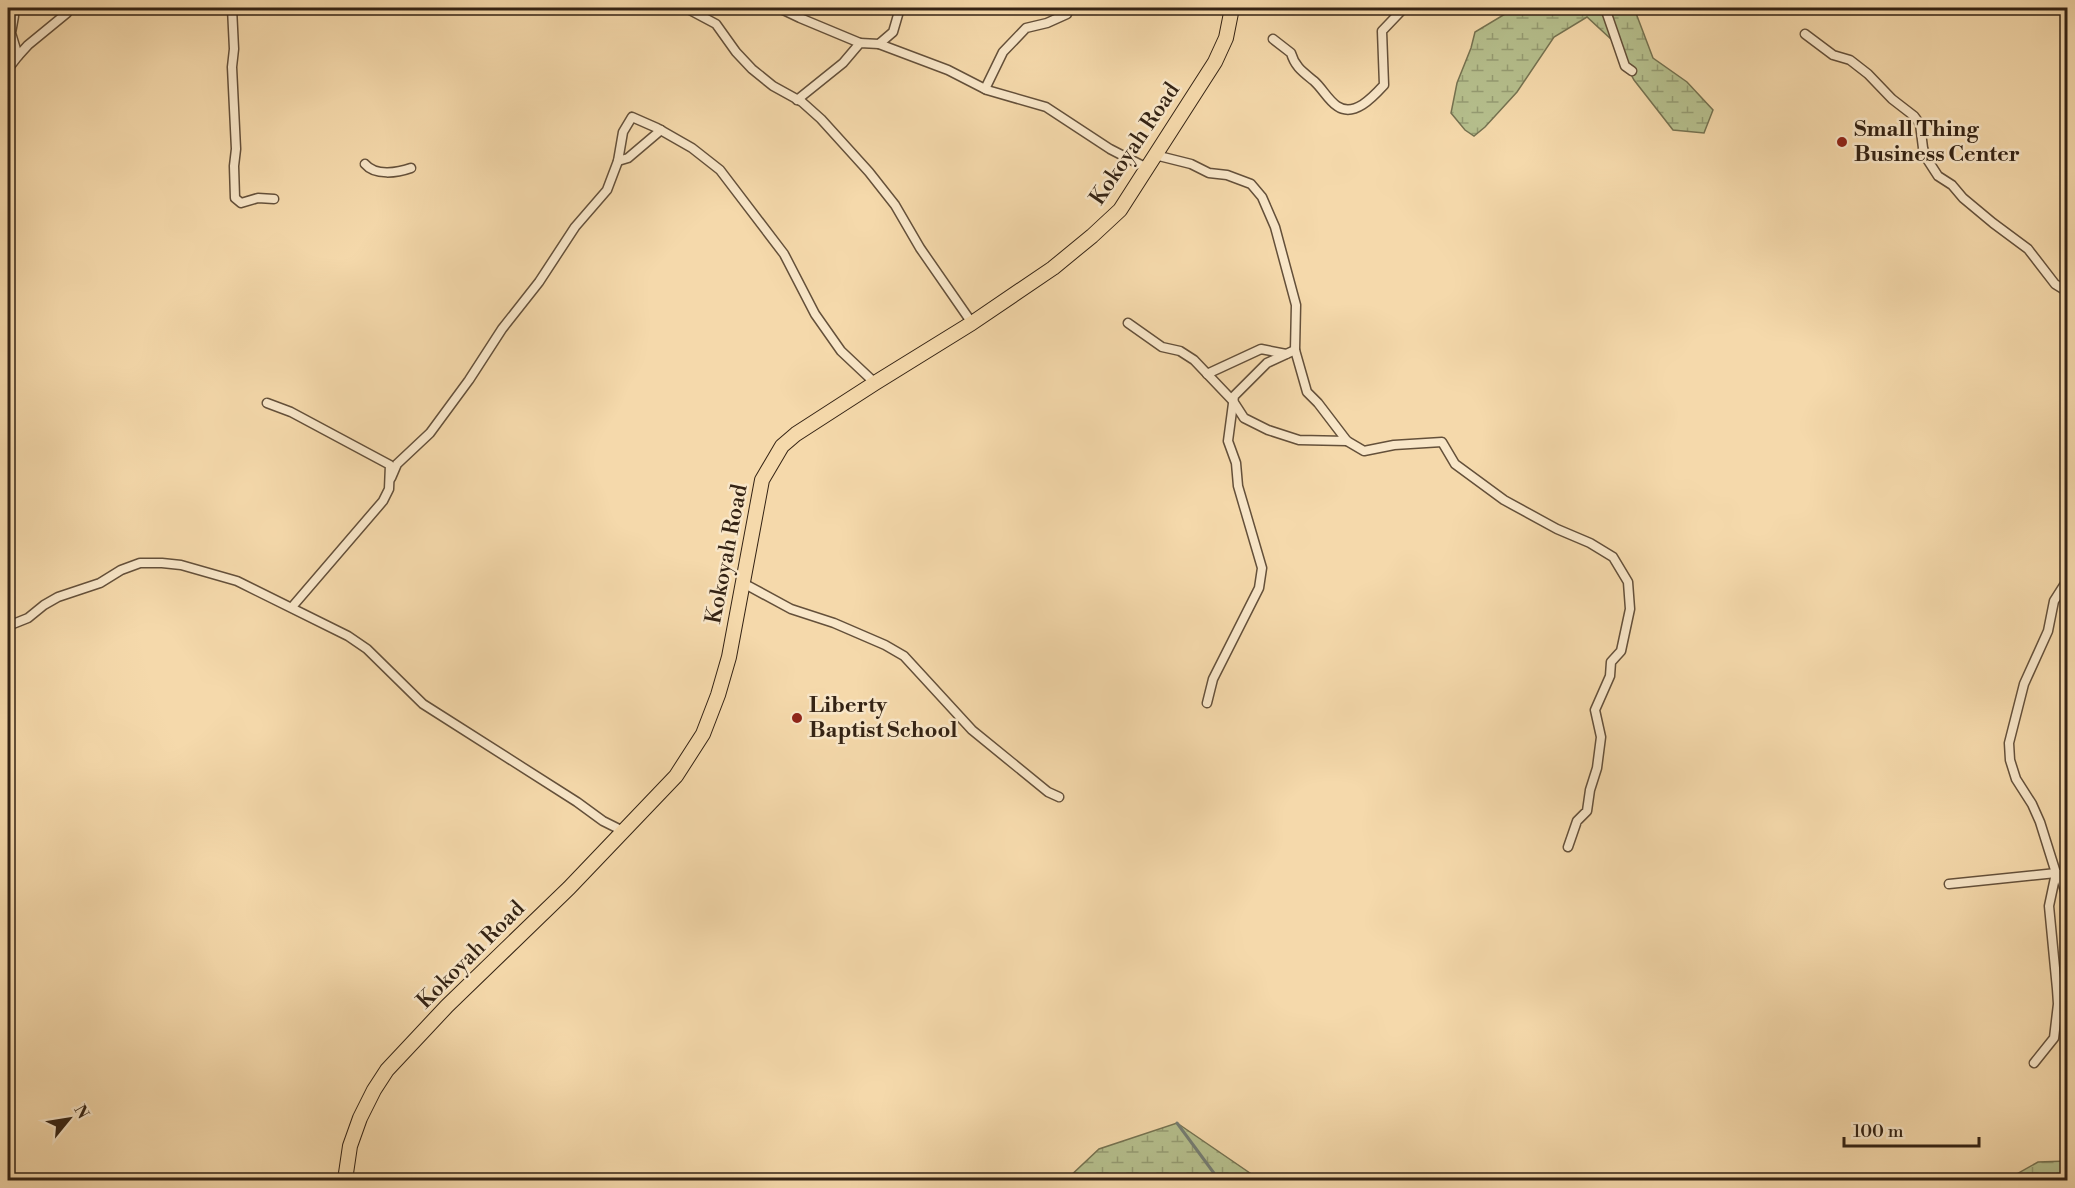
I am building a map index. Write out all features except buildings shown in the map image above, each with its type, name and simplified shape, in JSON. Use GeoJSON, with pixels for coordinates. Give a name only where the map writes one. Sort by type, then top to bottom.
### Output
{"type":"FeatureCollection","features":[{"type":"Feature","properties":{"kind":"main road","name":"Kokoyah Road"},"geometry":{"type":"LineString","coordinates":[[345,1180],[350,1146],[360,1118],[387,1070],[447,1006],[569,888],[676,776],[703,734],[729,657],[762,480],[782,446],[796,434],[875,382],[972,323],[1053,268],[1120,210],[1215,62],[1226,38],[1232,8]]}},
{"type":"Feature","properties":{"kind":"street"},"geometry":{"type":"LineString","coordinates":[[9,8],[14,16],[11,33],[18,56]]}},
{"type":"Feature","properties":{"kind":"street"},"geometry":{"type":"LineString","coordinates":[[8,69],[28,45],[70,8]]}},
{"type":"Feature","properties":{"kind":"street"},"geometry":{"type":"LineString","coordinates":[[232,8],[235,198],[241,203],[258,198],[274,199]]}},
{"type":"Feature","properties":{"kind":"street"},"geometry":{"type":"LineString","coordinates":[[686,8],[716,24],[736,52],[752,69],[773,86],[798,100],[821,119],[869,172],[895,205],[920,248],[972,323]]}},
{"type":"Feature","properties":{"kind":"street"},"geometry":{"type":"LineString","coordinates":[[779,8],[860,43],[879,44],[948,70],[985,89],[1046,106],[1110,149],[1148,168]]}},
{"type":"Feature","properties":{"kind":"street"},"geometry":{"type":"LineString","coordinates":[[879,44],[893,32],[900,8]]}},
{"type":"Feature","properties":{"kind":"street"},"geometry":{"type":"LineString","coordinates":[[985,89],[1003,52],[1026,28],[1047,23],[1067,14],[1069,8]]}},
{"type":"Feature","properties":{"kind":"street"},"geometry":{"type":"LineString","coordinates":[[1273,39],[1291,53],[1294,65],[1316,82],[1337,106],[1348,110],[1354,109],[1374,97],[1384,85],[1382,32],[1404,8]]}},
{"type":"Feature","properties":{"kind":"street"},"geometry":{"type":"LineString","coordinates":[[1605,8],[1625,66],[1632,71]]}},
{"type":"Feature","properties":{"kind":"street"},"geometry":{"type":"LineString","coordinates":[[1805,34],[1833,56],[1850,60],[1914,116],[1920,124],[1927,159],[1938,176],[1952,184],[1963,198],[2028,249],[2055,284],[2067,292]]}},
{"type":"Feature","properties":{"kind":"street"},"geometry":{"type":"LineString","coordinates":[[798,100],[843,63],[860,43]]}},
{"type":"Feature","properties":{"kind":"street"},"geometry":{"type":"LineString","coordinates":[[292,607],[383,501],[397,464],[430,433],[469,380],[502,329],[539,282],[575,227],[607,190],[618,161],[622,132],[632,117],[692,148],[720,170],[784,254],[815,315],[840,351],[875,382]]}},
{"type":"Feature","properties":{"kind":"street"},"geometry":{"type":"LineString","coordinates":[[618,161],[628,158],[661,130]]}},
{"type":"Feature","properties":{"kind":"street"},"geometry":{"type":"LineString","coordinates":[[1155,155],[1251,184],[1262,196],[1275,227],[1296,305],[1291,352],[1307,392],[1347,441],[1364,451],[1442,442],[1455,464],[1504,500],[1613,557],[1628,582],[1630,609],[1621,651],[1611,662],[1610,676],[1595,711],[1601,737],[1597,768],[1590,790],[1587,811],[1577,821],[1568,847]]}},
{"type":"Feature","properties":{"kind":"street"},"geometry":{"type":"LineString","coordinates":[[364,164],[368,169],[396,173],[411,168]]}},
{"type":"Feature","properties":{"kind":"street"},"geometry":{"type":"LineString","coordinates":[[1128,323],[1162,347],[1180,351],[1207,374],[1233,401],[1245,418],[1299,440],[1347,441]]}},
{"type":"Feature","properties":{"kind":"street"},"geometry":{"type":"LineString","coordinates":[[1207,374],[1261,349],[1291,352]]}},
{"type":"Feature","properties":{"kind":"street"},"geometry":{"type":"LineString","coordinates":[[1207,703],[1214,679],[1259,588],[1262,568],[1238,486],[1236,463],[1228,441],[1234,396],[1267,363],[1291,352]]}},
{"type":"Feature","properties":{"kind":"street"},"geometry":{"type":"LineString","coordinates":[[267,403],[291,412],[390,465],[391,478]]}},
{"type":"Feature","properties":{"kind":"street"},"geometry":{"type":"LineString","coordinates":[[8,626],[28,618],[58,597],[100,582],[121,570],[140,563],[162,562],[181,565],[237,581],[348,636],[367,649],[423,704],[578,802],[603,821],[623,831]]}},
{"type":"Feature","properties":{"kind":"street"},"geometry":{"type":"LineString","coordinates":[[2067,579],[2054,601],[2048,631],[2024,684],[2009,743],[2010,760],[2016,779],[2040,822],[2061,875],[2067,900]]}},
{"type":"Feature","properties":{"kind":"street"},"geometry":{"type":"LineString","coordinates":[[742,583],[791,609],[834,623],[885,645],[904,656],[972,730],[1048,792],[1059,797]]}},
{"type":"Feature","properties":{"kind":"street"},"geometry":{"type":"LineString","coordinates":[[1949,884],[2061,875]]}},
{"type":"Feature","properties":{"kind":"street"},"geometry":{"type":"LineString","coordinates":[[2034,1063],[2054,1038],[2058,997],[2049,906],[2061,875]]}},
{"type":"Feature","properties":{"kind":"green space"},"geometry":{"type":"Polygon","coordinates":[[[1515,8],[1634,8],[1653,58],[1687,82],[1713,110],[1704,133],[1673,130],[1634,80],[1613,41],[1587,17],[1554,37],[1517,92],[1474,136],[1465,130],[1451,113],[1457,83],[1475,32],[1515,8]]]}},
{"type":"Feature","properties":{"kind":"green space"},"geometry":{"type":"Polygon","coordinates":[[[1177,1123],[1260,1180],[1066,1180],[1099,1149],[1177,1123]]]}},
{"type":"Feature","properties":{"kind":"green space"},"geometry":{"type":"Polygon","coordinates":[[[2067,1161],[2067,1180],[2006,1180],[2038,1162],[2067,1161]]]}},
{"type":"Feature","properties":{"kind":"waterway"},"geometry":{"type":"LineString","coordinates":[[1177,1123],[1219,1180]]}},
{"type":"Feature","properties":{"kind":"place","name":"Small Thing Business Center"},"geometry":{"type":"Point","coordinates":[1842,142]}},
{"type":"Feature","properties":{"kind":"place","name":"Liberty Baptist School"},"geometry":{"type":"Point","coordinates":[797,718]}}]}
